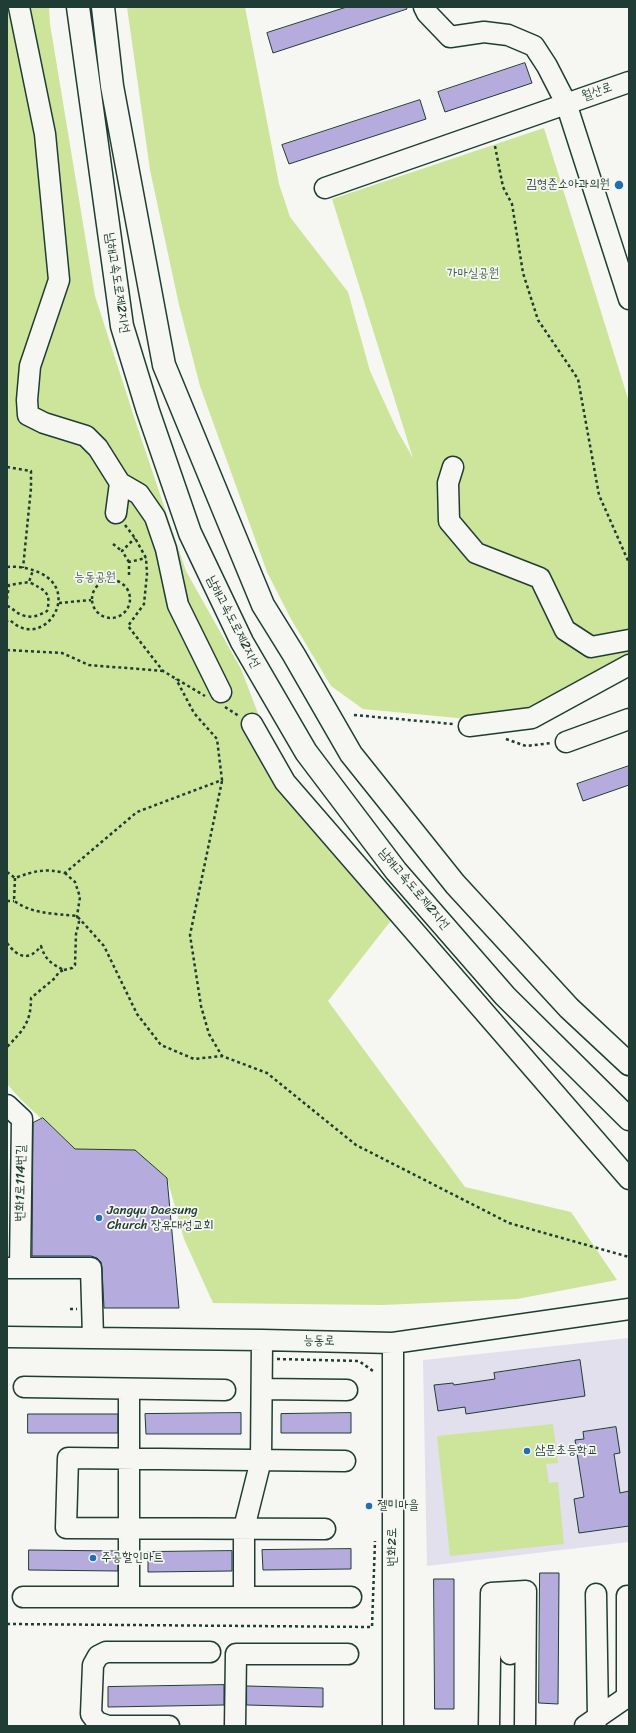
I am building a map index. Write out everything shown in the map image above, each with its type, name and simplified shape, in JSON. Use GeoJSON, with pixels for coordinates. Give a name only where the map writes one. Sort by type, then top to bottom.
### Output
{"type":"FeatureCollection","features":[{"type":"Feature","properties":{"kind":"highway","name":"남해고속도로제2지선"},"geometry":{"type":"LineString","coordinates":[[78,7],[122,326],[148,411],[190,533],[242,642],[306,752],[396,871],[506,996],[629,1118]]}},
{"type":"Feature","properties":{"kind":"highway"},"geometry":{"type":"LineString","coordinates":[[104,7],[112,86],[164,365],[263,605],[294,655],[351,754],[440,866],[569,1008],[629,1064]]}},
{"type":"Feature","properties":{"kind":"street"},"geometry":{"type":"LineString","coordinates":[[19,7],[46,134],[59,280],[30,366],[27,400],[28,415],[44,423],[86,436],[98,448],[120,483],[140,494],[155,517],[166,549],[182,617],[221,692]]}},
{"type":"Feature","properties":{"kind":"street"},"geometry":{"type":"LineString","coordinates":[[424,7],[450,37],[484,32],[508,35],[534,46],[547,66],[566,103],[629,299]]}},
{"type":"Feature","properties":{"kind":"street","name":"월산로"},"geometry":{"type":"LineString","coordinates":[[325,188],[629,82]]}},
{"type":"Feature","properties":{"kind":"street"},"geometry":{"type":"LineString","coordinates":[[453,467],[448,483],[449,521],[476,553],[540,578],[565,630],[591,647],[629,640]]}},
{"type":"Feature","properties":{"kind":"street"},"geometry":{"type":"LineString","coordinates":[[116,513],[120,483]]}},
{"type":"Feature","properties":{"kind":"street"},"geometry":{"type":"LineString","coordinates":[[469,726],[532,718],[629,665]]}},
{"type":"Feature","properties":{"kind":"street"},"geometry":{"type":"LineString","coordinates":[[566,742],[629,719]]}},
{"type":"Feature","properties":{"kind":"street"},"geometry":{"type":"LineString","coordinates":[[252,724],[285,782],[629,1179]]}},
{"type":"Feature","properties":{"kind":"street","name":"번화1로114번길"},"geometry":{"type":"LineString","coordinates":[[7,1105],[22,1119],[13,1268],[91,1268],[93,1338]]}},
{"type":"Feature","properties":{"kind":"street","name":"능동로"},"geometry":{"type":"LineString","coordinates":[[7,1337],[93,1338],[262,1349],[393,1343],[629,1309]]}},
{"type":"Feature","properties":{"kind":"street","name":"번화2로"},"geometry":{"type":"LineString","coordinates":[[393,1343],[393,1726]]}},
{"type":"Feature","properties":{"kind":"street"},"geometry":{"type":"LineString","coordinates":[[244,1597],[244,1528],[262,1460],[262,1349]]}},
{"type":"Feature","properties":{"kind":"street"},"geometry":{"type":"LineString","coordinates":[[24,1387],[226,1390]]}},
{"type":"Feature","properties":{"kind":"street"},"geometry":{"type":"LineString","coordinates":[[129,1389],[129,1597]]}},
{"type":"Feature","properties":{"kind":"street"},"geometry":{"type":"LineString","coordinates":[[262,1389],[347,1390]]}},
{"type":"Feature","properties":{"kind":"street"},"geometry":{"type":"LineString","coordinates":[[325,1529],[66,1528],[68,1458],[345,1461]]}},
{"type":"Feature","properties":{"kind":"street"},"geometry":{"type":"LineString","coordinates":[[488,1726],[491,1593],[526,1591],[518,1654]]}},
{"type":"Feature","properties":{"kind":"street"},"geometry":{"type":"LineString","coordinates":[[591,1722],[596,1594]]}},
{"type":"Feature","properties":{"kind":"street"},"geometry":{"type":"LineString","coordinates":[[591,1722],[628,1697],[627,1596]]}},
{"type":"Feature","properties":{"kind":"street"},"geometry":{"type":"LineString","coordinates":[[23,1597],[351,1597]]}},
{"type":"Feature","properties":{"kind":"street"},"geometry":{"type":"LineString","coordinates":[[508,1607],[518,1654],[524,1726]]}},
{"type":"Feature","properties":{"kind":"street"},"geometry":{"type":"LineString","coordinates":[[169,1726],[108,1726],[97,1722],[91,1714],[93,1665],[98,1656],[106,1652],[210,1652]]}},
{"type":"Feature","properties":{"kind":"street"},"geometry":{"type":"LineString","coordinates":[[235,1726],[236,1654],[348,1654]]}},
{"type":"Feature","properties":{"kind":"street"},"geometry":{"type":"LineString","coordinates":[[490,1654],[518,1654]]}},
{"type":"Feature","properties":{"kind":"path"},"geometry":{"type":"LineString","coordinates":[[491,130],[503,187],[512,204],[523,273],[538,320],[578,379],[599,495],[629,563]]}},
{"type":"Feature","properties":{"kind":"path"},"geometry":{"type":"LineString","coordinates":[[7,467],[31,471],[31,488],[23,568]]}},
{"type":"Feature","properties":{"kind":"path"},"geometry":{"type":"LineString","coordinates":[[116,513],[135,538],[146,558],[147,574],[144,604],[128,626]]}},
{"type":"Feature","properties":{"kind":"path"},"geometry":{"type":"LineString","coordinates":[[122,552],[135,538]]}},
{"type":"Feature","properties":{"kind":"path"},"geometry":{"type":"LineString","coordinates":[[113,544],[122,552],[129,562],[128,575]]}},
{"type":"Feature","properties":{"kind":"path"},"geometry":{"type":"LineString","coordinates":[[129,562],[146,558]]}},
{"type":"Feature","properties":{"kind":"path"},"geometry":{"type":"LineString","coordinates":[[7,567],[33,570],[49,577],[58,593],[59,603],[56,615],[44,626],[30,630],[16,626],[10,620],[7,621]]}},
{"type":"Feature","properties":{"kind":"path"},"geometry":{"type":"LineString","coordinates":[[29,582],[33,570]]}},
{"type":"Feature","properties":{"kind":"path"},"geometry":{"type":"LineString","coordinates":[[105,581],[118,581],[123,584],[130,595],[128,608],[118,617],[113,618],[106,618],[96,612],[91,600],[95,588],[105,581]]}},
{"type":"Feature","properties":{"kind":"path"},"geometry":{"type":"LineString","coordinates":[[7,599],[8,585],[29,582],[45,591],[50,601],[47,611],[38,616],[22,615],[7,606]]}},
{"type":"Feature","properties":{"kind":"path"},"geometry":{"type":"LineString","coordinates":[[59,603],[91,600]]}},
{"type":"Feature","properties":{"kind":"path"},"geometry":{"type":"LineString","coordinates":[[7,650],[62,653],[89,665],[163,671]]}},
{"type":"Feature","properties":{"kind":"path"},"geometry":{"type":"LineString","coordinates":[[176,679],[194,714],[217,739],[222,780],[190,935],[201,1006],[209,1034],[222,1056]]}},
{"type":"Feature","properties":{"kind":"path"},"geometry":{"type":"LineString","coordinates":[[354,715],[469,726]]}},
{"type":"Feature","properties":{"kind":"path"},"geometry":{"type":"LineString","coordinates":[[526,746],[566,742]]}},
{"type":"Feature","properties":{"kind":"path"},"geometry":{"type":"LineString","coordinates":[[65,873],[137,812],[222,780]]}},
{"type":"Feature","properties":{"kind":"path"},"geometry":{"type":"LineString","coordinates":[[7,1047],[26,1025],[31,1010],[31,998],[49,983],[59,972],[72,968],[75,965],[76,934],[79,922],[77,916],[80,897],[75,882],[65,873],[54,870],[36,871],[15,878]]}},
{"type":"Feature","properties":{"kind":"path"},"geometry":{"type":"LineString","coordinates":[[7,872],[15,878]]}},
{"type":"Feature","properties":{"kind":"path"},"geometry":{"type":"LineString","coordinates":[[14,901],[15,878]]}},
{"type":"Feature","properties":{"kind":"path"},"geometry":{"type":"LineString","coordinates":[[7,901],[14,901],[27,909],[44,913],[77,916],[104,946],[137,1014],[161,1045],[194,1059],[222,1056],[267,1073],[356,1145],[449,1194],[509,1223],[629,1257]]}},
{"type":"Feature","properties":{"kind":"path"},"geometry":{"type":"LineString","coordinates":[[7,943],[14,953],[26,956],[35,953],[41,946],[44,957],[51,964],[64,970]]}},
{"type":"Feature","properties":{"kind":"path"},"geometry":{"type":"LineString","coordinates":[[262,1349],[359,1361],[373,1371]]}},
{"type":"Feature","properties":{"kind":"path"},"geometry":{"type":"LineString","coordinates":[[7,1624],[372,1627]]}},
{"type":"Feature","properties":{"kind":"shaded area","name":"삼문초등학교"},"geometry":{"type":"Polygon","coordinates":[[[629,1338],[629,1542],[427,1566],[423,1360],[629,1338]]]}},
{"type":"Feature","properties":{"kind":"green space","name":"능동공원"},"geometry":{"type":"Polygon","coordinates":[[[7,7],[49,7],[50,24],[95,296],[186,571],[241,669],[274,755],[393,918],[328,1001],[465,1187],[571,1212],[617,1280],[517,1299],[382,1305],[213,1303],[184,1239],[167,1178],[135,1150],[75,1149],[31,1109],[7,1084],[7,7]]]}},
{"type":"Feature","properties":{"kind":"green space","name":"가마실공원"},"geometry":{"type":"Polygon","coordinates":[[[127,7],[245,7],[279,184],[290,217],[348,292],[370,371],[398,432],[413,458],[332,199],[544,128],[629,402],[629,676],[495,717],[478,720],[363,709],[331,686],[291,619],[267,572],[200,386],[179,305],[150,170],[127,7]]]}},
{"type":"Feature","properties":{"kind":"green space"},"geometry":{"type":"Polygon","coordinates":[[[553,1424],[558,1463],[546,1464],[549,1483],[558,1482],[564,1544],[450,1556],[437,1436],[553,1424]]]}},
{"type":"Feature","properties":{"kind":"building"},"geometry":{"type":"Polygon","coordinates":[[[347,7],[406,7],[407,9],[273,53],[267,33],[347,7]]]}},
{"type":"Feature","properties":{"kind":"building"},"geometry":{"type":"Polygon","coordinates":[[[525,63],[532,83],[445,112],[438,92],[525,63]]]}},
{"type":"Feature","properties":{"kind":"building"},"geometry":{"type":"Polygon","coordinates":[[[420,100],[426,119],[289,164],[282,145],[420,100]]]}},
{"type":"Feature","properties":{"kind":"building"},"geometry":{"type":"Polygon","coordinates":[[[629,766],[629,785],[583,801],[577,784],[629,766]]]}},
{"type":"Feature","properties":{"kind":"building","name":"Jangyu Daesung Church 장유대성교회"},"geometry":{"type":"Polygon","coordinates":[[[43,1118],[75,1149],[135,1150],[167,1178],[179,1308],[104,1308],[102,1268],[101,1262],[97,1258],[91,1256],[32,1256],[33,1123],[43,1118]]]}},
{"type":"Feature","properties":{"kind":"building"},"geometry":{"type":"Polygon","coordinates":[[[580,1360],[585,1396],[466,1414],[465,1407],[438,1411],[434,1385],[453,1383],[454,1385],[495,1379],[494,1373],[580,1360]]]}},
{"type":"Feature","properties":{"kind":"building"},"geometry":{"type":"Polygon","coordinates":[[[241,1413],[241,1434],[146,1434],[145,1414],[241,1413]]]}},
{"type":"Feature","properties":{"kind":"building"},"geometry":{"type":"Polygon","coordinates":[[[351,1413],[351,1433],[281,1433],[281,1414],[351,1413]]]}},
{"type":"Feature","properties":{"kind":"building"},"geometry":{"type":"Polygon","coordinates":[[[28,1414],[118,1414],[118,1433],[28,1433],[28,1414]]]}},
{"type":"Feature","properties":{"kind":"building"},"geometry":{"type":"Polygon","coordinates":[[[616,1427],[620,1453],[614,1454],[620,1493],[629,1491],[629,1526],[579,1533],[574,1499],[584,1497],[575,1440],[584,1439],[583,1432],[616,1427]]]}},
{"type":"Feature","properties":{"kind":"building"},"geometry":{"type":"Polygon","coordinates":[[[351,1549],[351,1569],[263,1570],[262,1550],[351,1549]]]}},
{"type":"Feature","properties":{"kind":"building"},"geometry":{"type":"Polygon","coordinates":[[[29,1550],[118,1551],[118,1571],[29,1570],[29,1550]]]}},
{"type":"Feature","properties":{"kind":"building"},"geometry":{"type":"Polygon","coordinates":[[[232,1551],[232,1571],[148,1572],[148,1552],[232,1551]]]}},
{"type":"Feature","properties":{"kind":"building"},"geometry":{"type":"Polygon","coordinates":[[[540,1573],[559,1573],[558,1704],[539,1703],[540,1573]]]}},
{"type":"Feature","properties":{"kind":"building"},"geometry":{"type":"Polygon","coordinates":[[[434,1579],[454,1579],[454,1709],[435,1709],[434,1579]]]}},
{"type":"Feature","properties":{"kind":"building"},"geometry":{"type":"Polygon","coordinates":[[[224,1685],[224,1705],[108,1707],[108,1687],[224,1685]]]}},
{"type":"Feature","properties":{"kind":"building"},"geometry":{"type":"Polygon","coordinates":[[[247,1686],[323,1688],[323,1707],[247,1705],[247,1686]]]}},
{"type":"Feature","properties":{"kind":"place","name":"김형준소아과의원"},"geometry":{"type":"Point","coordinates":[619,185]}},
{"type":"Feature","properties":{"kind":"place","name":"Jangyu Daesung Church 장유대성교회"},"geometry":{"type":"Point","coordinates":[99,1218]}},
{"type":"Feature","properties":{"kind":"place","name":"삼문초등학교"},"geometry":{"type":"Point","coordinates":[527,1451]}},
{"type":"Feature","properties":{"kind":"place","name":"젤미마을"},"geometry":{"type":"Point","coordinates":[369,1506]}},
{"type":"Feature","properties":{"kind":"place","name":"주공할인마트"},"geometry":{"type":"Point","coordinates":[93,1558]}}]}
